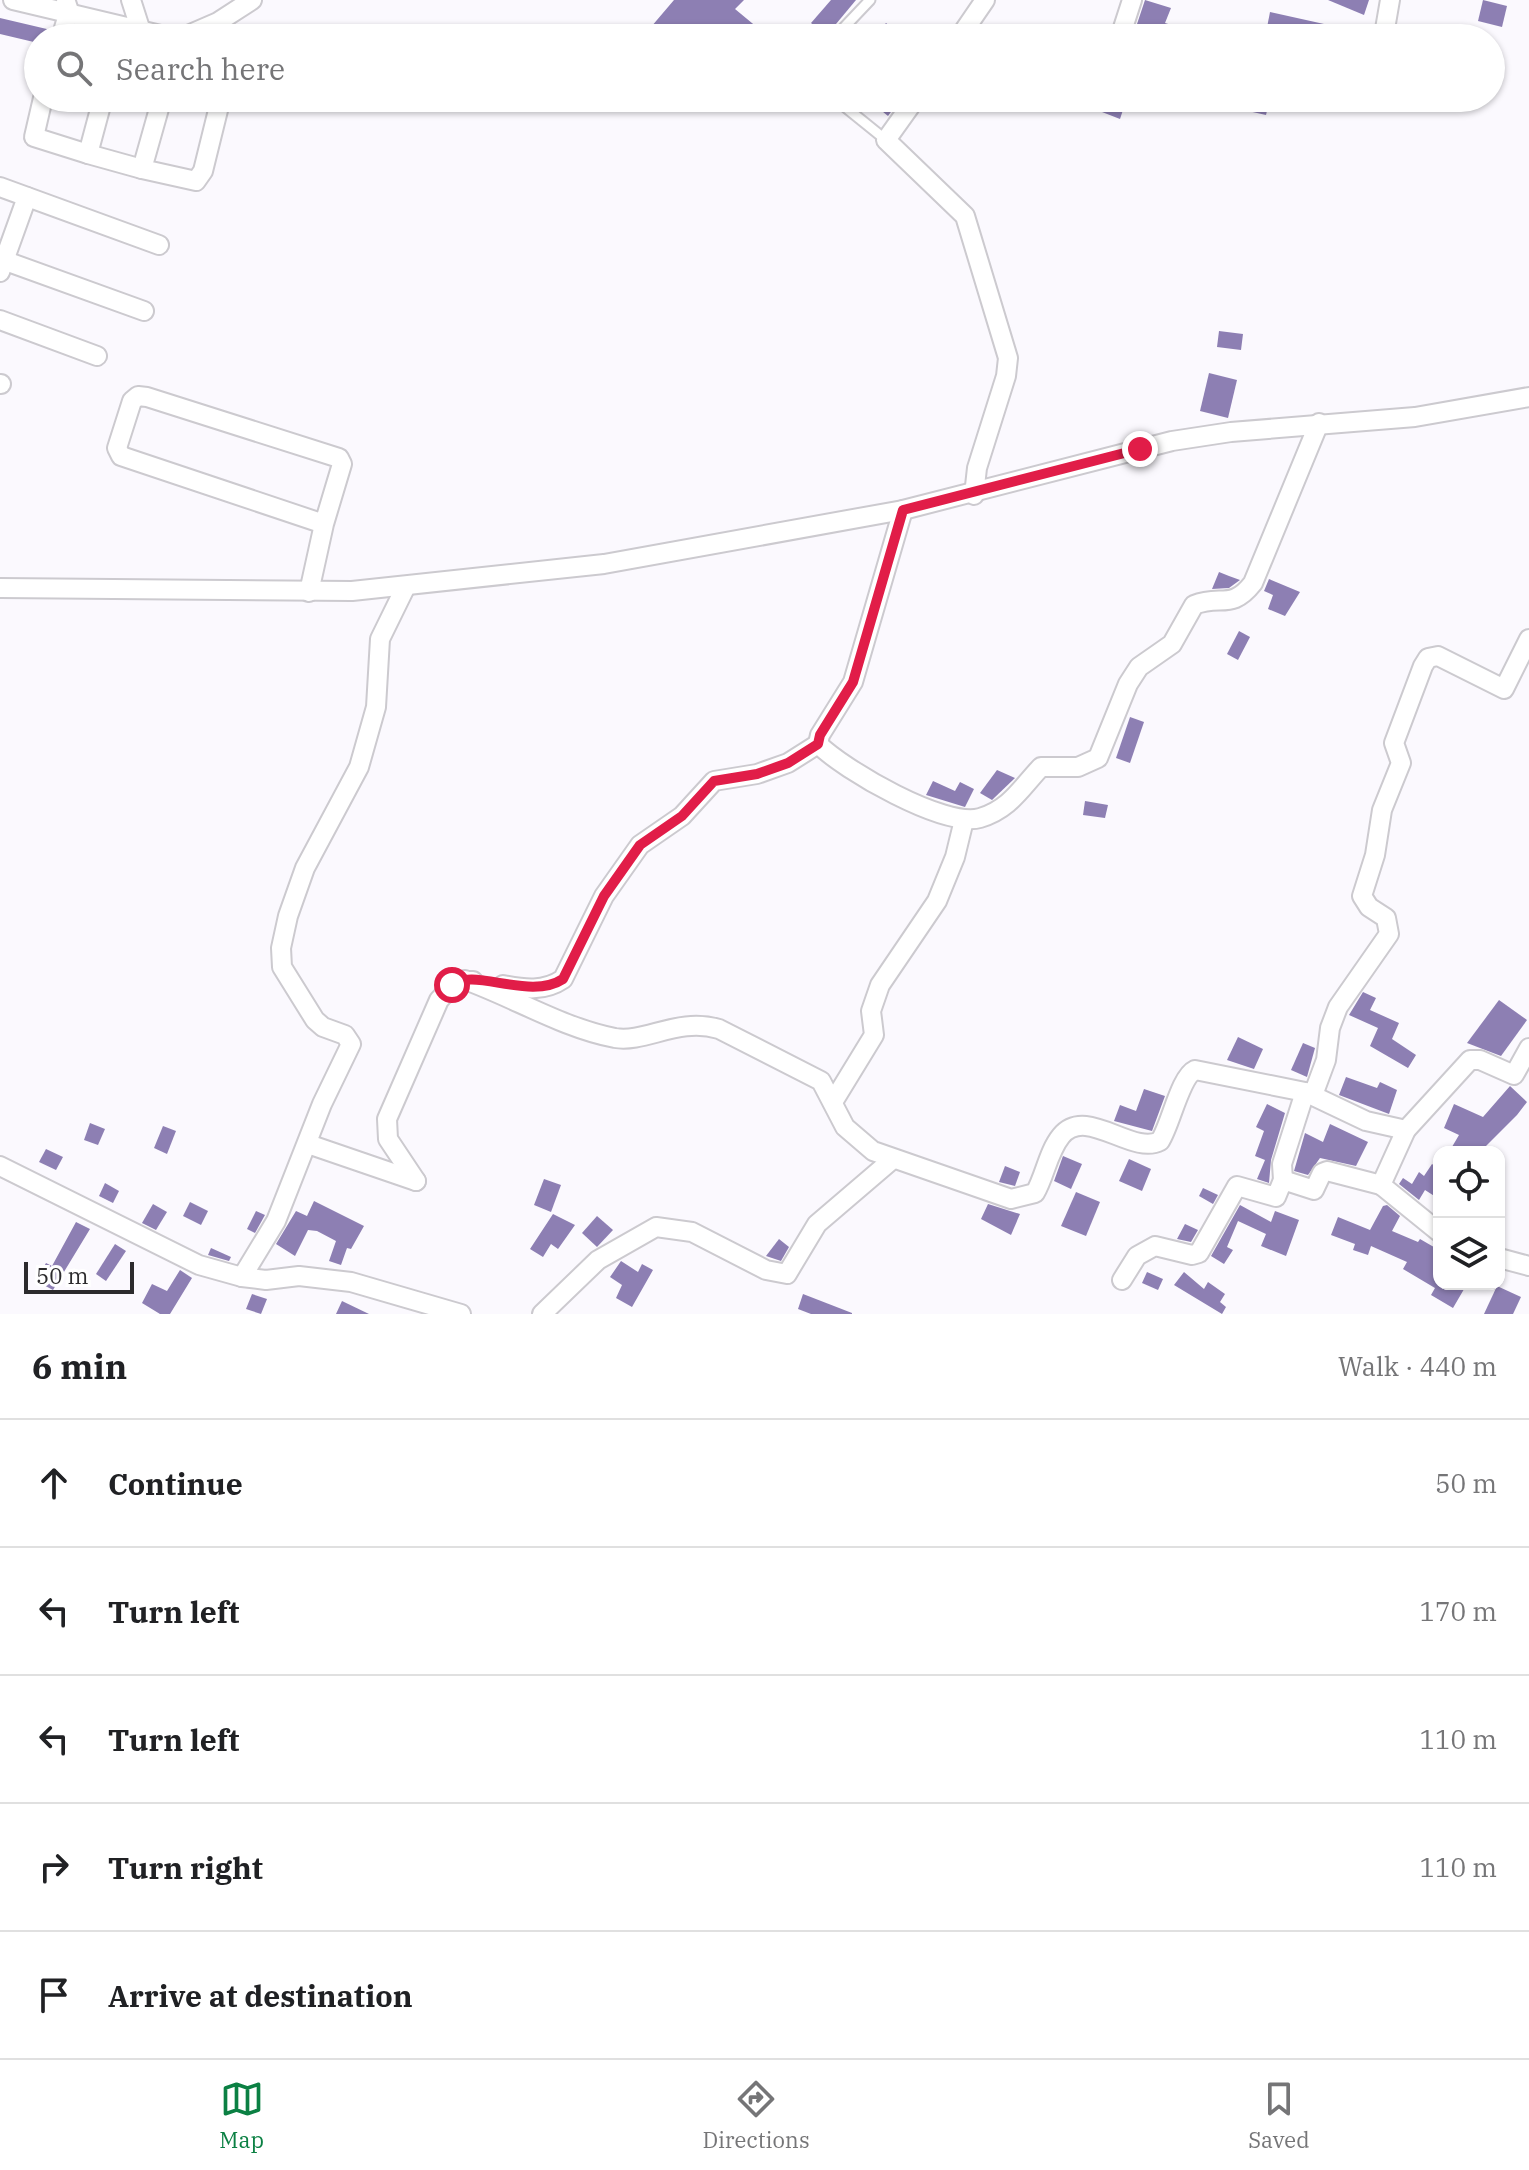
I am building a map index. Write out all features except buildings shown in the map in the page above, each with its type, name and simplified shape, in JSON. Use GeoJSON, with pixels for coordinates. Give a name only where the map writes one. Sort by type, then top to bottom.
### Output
{"type":"FeatureCollection","features":[{"type":"Feature","properties":{"kind":"street"},"geometry":{"type":"LineString","coordinates":[[13,0],[67,6],[112,24]]}},
{"type":"Feature","properties":{"kind":"street"},"geometry":{"type":"LineString","coordinates":[[128,24],[131,0]]}},
{"type":"Feature","properties":{"kind":"street"},"geometry":{"type":"LineString","coordinates":[[227,24],[252,0]]}},
{"type":"Feature","properties":{"kind":"street"},"geometry":{"type":"LineString","coordinates":[[969,24],[985,0]]}},
{"type":"Feature","properties":{"kind":"street"},"geometry":{"type":"LineString","coordinates":[[1124,24],[1132,0]]}},
{"type":"Feature","properties":{"kind":"street"},"geometry":{"type":"LineString","coordinates":[[1386,24],[1390,0]]}},
{"type":"Feature","properties":{"kind":"street"},"geometry":{"type":"LineString","coordinates":[[40,112],[34,137],[190,180],[200,178],[217,112]]}},
{"type":"Feature","properties":{"kind":"street"},"geometry":{"type":"LineString","coordinates":[[88,154],[99,112]]}},
{"type":"Feature","properties":{"kind":"street"},"geometry":{"type":"LineString","coordinates":[[142,169],[158,112]]}},
{"type":"Feature","properties":{"kind":"street"},"geometry":{"type":"LineString","coordinates":[[906,112],[886,140],[965,216],[1008,358],[974,495]]}},
{"type":"Feature","properties":{"kind":"street"},"geometry":{"type":"LineString","coordinates":[[0,187],[159,245]]}},
{"type":"Feature","properties":{"kind":"street"},"geometry":{"type":"LineString","coordinates":[[27,197],[1,264],[144,311]]}},
{"type":"Feature","properties":{"kind":"street"},"geometry":{"type":"LineString","coordinates":[[0,320],[97,356]]}},
{"type":"Feature","properties":{"kind":"street"},"geometry":{"type":"LineString","coordinates":[[309,592],[324,524],[342,464],[339,458],[147,397],[138,396],[132,401],[117,448],[121,456],[324,524]]}},
{"type":"Feature","properties":{"kind":"street"},"geometry":{"type":"LineString","coordinates":[[0,588],[309,592],[406,586],[604,564],[974,495],[1172,441],[1319,423],[1415,417],[1529,397]]}},
{"type":"Feature","properties":{"kind":"street"},"geometry":{"type":"LineString","coordinates":[[818,744],[862,775],[936,812],[964,820],[987,815],[1009,804],[1041,767],[1078,767],[1098,758],[1128,684],[1139,667],[1172,644],[1194,605],[1234,601],[1253,583],[1319,423]]}},
{"type":"Feature","properties":{"kind":"street"},"geometry":{"type":"LineString","coordinates":[[308,1144],[416,1181],[388,1139],[387,1119],[439,1000],[457,981],[465,980],[527,989],[552,987],[563,979],[604,896],[640,845],[682,816],[714,781],[757,774],[788,763],[818,744],[820,735],[853,682],[903,510]]}},
{"type":"Feature","properties":{"kind":"street"},"geometry":{"type":"LineString","coordinates":[[242,1277],[276,1221],[322,1104],[351,1044],[345,1035],[323,1027],[315,1020],[293,986],[282,967],[283,935],[305,868],[359,767],[374,718],[380,639],[406,586]]}},
{"type":"Feature","properties":{"kind":"street"},"geometry":{"type":"LineString","coordinates":[[1122,1280],[1137,1256],[1155,1246],[1192,1255],[1199,1253],[1233,1188],[1241,1186],[1276,1197],[1283,1180],[1282,1164],[1309,1094],[1326,1060],[1330,1028],[1338,1007],[1389,934],[1386,918],[1369,907],[1362,896],[1375,855],[1382,810],[1401,763],[1394,743],[1423,666],[1428,658],[1438,656],[1504,689],[1529,639]]}},
{"type":"Feature","properties":{"kind":"street"},"geometry":{"type":"LineString","coordinates":[[833,1102],[874,1035],[871,1011],[880,985],[937,901],[955,857],[964,820]]}},
{"type":"Feature","properties":{"kind":"street"},"geometry":{"type":"LineString","coordinates":[[465,980],[529,1004],[570,1026],[617,1038],[670,1027],[707,1025],[719,1029],[821,1081],[845,1127],[873,1151],[1011,1199],[1035,1193],[1061,1136],[1069,1129],[1094,1128],[1146,1145],[1160,1141],[1168,1130],[1186,1077],[1195,1070],[1309,1094],[1376,1124],[1406,1130]]}},
{"type":"Feature","properties":{"kind":"street"},"geometry":{"type":"LineString","coordinates":[[1381,1185],[1406,1130],[1470,1060],[1480,1060],[1514,1075],[1529,1048]]}},
{"type":"Feature","properties":{"kind":"street"},"geometry":{"type":"LineString","coordinates":[[542,1314],[598,1260],[656,1227],[692,1232],[766,1270],[787,1274],[817,1224],[893,1159]]}},
{"type":"Feature","properties":{"kind":"street"},"geometry":{"type":"LineString","coordinates":[[0,1166],[199,1265],[242,1277],[329,1278],[461,1314]]}},
{"type":"Feature","properties":{"kind":"street"},"geometry":{"type":"LineString","coordinates":[[1283,1180],[1314,1190],[1322,1173],[1327,1171],[1381,1185],[1433,1227]]}},
{"type":"Feature","properties":{"kind":"street"},"geometry":{"type":"LineString","coordinates":[[1505,1260],[1529,1266]]}},
{"type":"Feature","properties":{"kind":"lane"},"geometry":{"type":"LineString","coordinates":[[847,24],[870,0]]}},
{"type":"Feature","properties":{"kind":"lane"},"geometry":{"type":"LineString","coordinates":[[851,112],[886,140]]}},
{"type":"Feature","properties":{"kind":"route"},"geometry":{"type":"LineString","coordinates":[[452,985],[465,980],[527,989],[552,987],[570,970],[604,896],[640,845],[682,816],[714,781],[757,774],[788,763],[818,744],[820,735],[853,682],[903,510],[974,495],[1140,449]]}}]}
